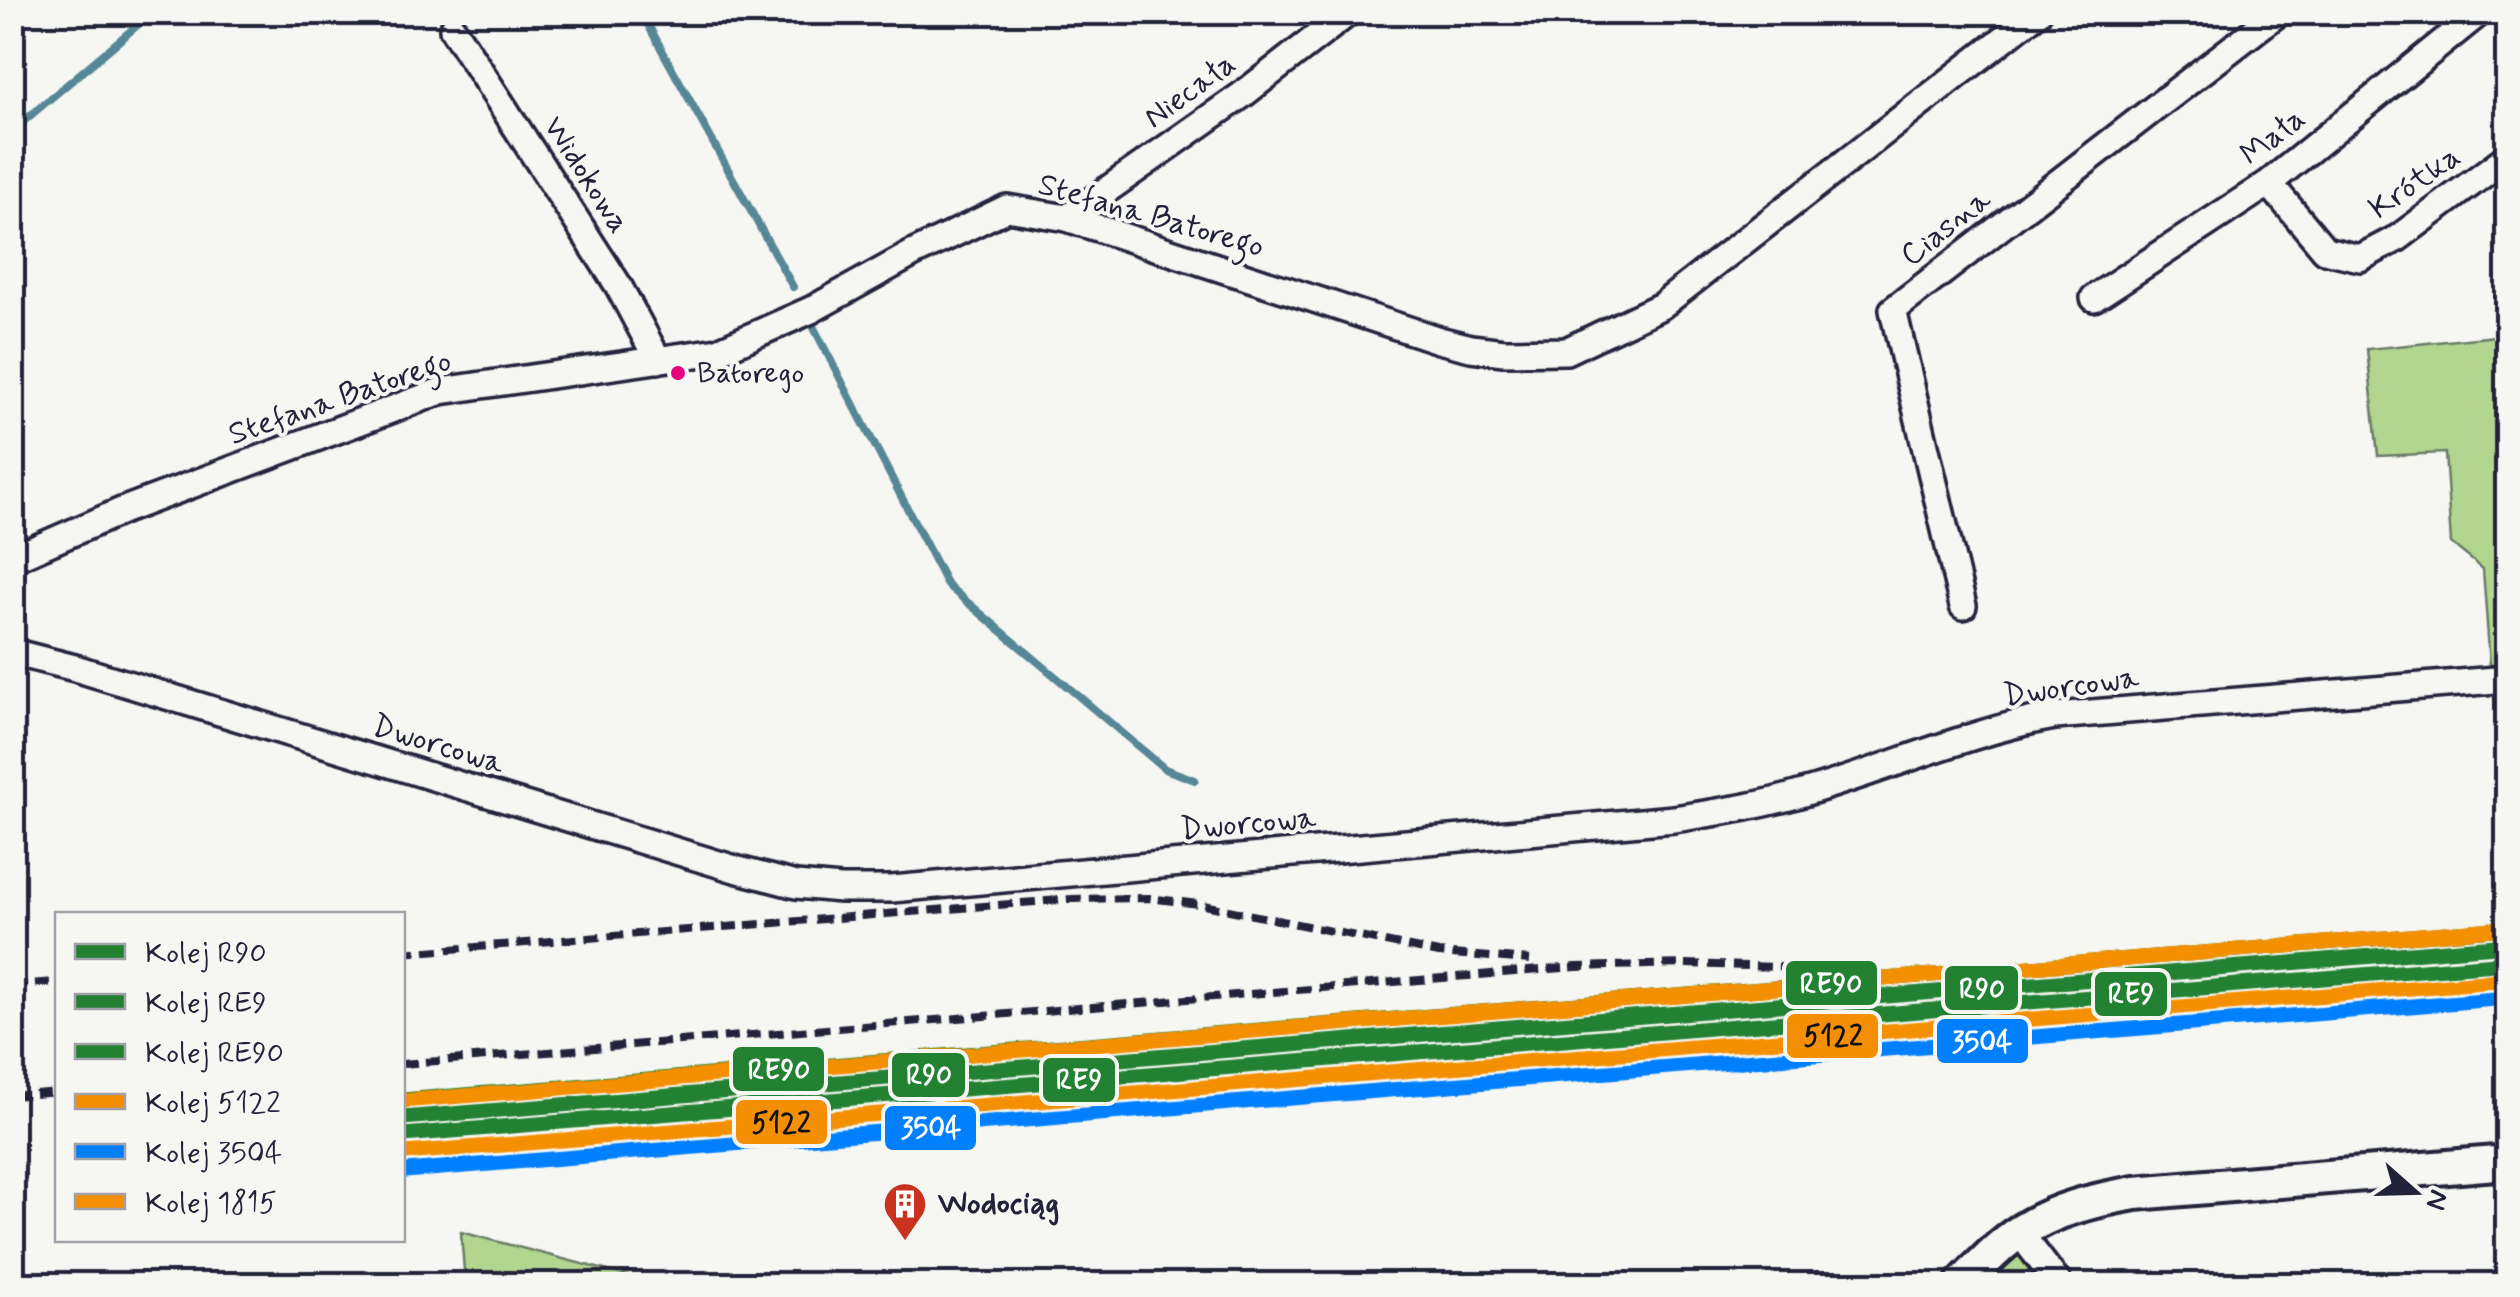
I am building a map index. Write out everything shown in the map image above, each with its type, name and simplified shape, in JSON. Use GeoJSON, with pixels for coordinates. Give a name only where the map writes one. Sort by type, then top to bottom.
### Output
{"type":"FeatureCollection","features":[{"type":"Feature","properties":{"kind":"main road"},"geometry":{"type":"LineString","coordinates":[[1962,1284],[2018,1232],[2053,1214],[2135,1192],[2508,1162]]}},
{"type":"Feature","properties":{"kind":"street","name":"Niecała"},"geometry":{"type":"LineString","coordinates":[[1067,218],[1242,96],[1349,12]]}},
{"type":"Feature","properties":{"kind":"street","name":"Stefana Batorego"},"geometry":{"type":"LineString","coordinates":[[12,559],[124,510],[441,391],[718,351],[811,310],[914,253],[1007,208],[1067,218],[1439,340],[1504,352],[1566,351],[1661,306],[2038,12]]}},
{"type":"Feature","properties":{"kind":"street","name":"Ciasna"},"geometry":{"type":"LineString","coordinates":[[1963,606],[1893,310],[2279,12]]}},
{"type":"Feature","properties":{"kind":"street","name":"Mała"},"geometry":{"type":"LineString","coordinates":[[2094,298],[2269,184],[2480,12]]}},
{"type":"Feature","properties":{"kind":"street","name":"Widokowa"},"geometry":{"type":"LineString","coordinates":[[452,29],[618,285],[658,360]]}},
{"type":"Feature","properties":{"kind":"street","name":"Krótka"},"geometry":{"type":"LineString","coordinates":[[2269,184],[2325,250],[2360,258],[2398,238],[2508,156]]}},
{"type":"Feature","properties":{"kind":"street","name":"Dworcowa"},"geometry":{"type":"LineString","coordinates":[[12,652],[735,870],[796,885],[841,889],[892,889],[1674,819],[1787,798],[2013,724],[2055,716],[2508,679]]}},
{"type":"Feature","properties":{"kind":"street"},"geometry":{"type":"LineString","coordinates":[[2018,1232],[2059,1284]]}},
{"type":"Feature","properties":{"kind":"green space"},"geometry":{"type":"Polygon","coordinates":[[[2507,335],[2507,663],[2490,665],[2483,569],[2451,543],[2445,453],[2378,456],[2367,349],[2507,335]]]}},
{"type":"Feature","properties":{"kind":"green space"},"geometry":{"type":"Polygon","coordinates":[[[461,1232],[658,1284],[465,1284],[461,1232]]]}},
{"type":"Feature","properties":{"kind":"green space"},"geometry":{"type":"Polygon","coordinates":[[[2018,1256],[2029,1262],[2045,1284],[1980,1284],[2010,1258],[2018,1256]]]}},
{"type":"Feature","properties":{"kind":"waterway"},"geometry":{"type":"LineString","coordinates":[[12,131],[153,12]]}},
{"type":"Feature","properties":{"kind":"waterway"},"geometry":{"type":"LineString","coordinates":[[641,12],[793,287]]}},
{"type":"Feature","properties":{"kind":"waterway"},"geometry":{"type":"LineString","coordinates":[[812,324],[947,585],[1165,769],[1195,780]]}},
{"type":"Feature","properties":{"kind":"railway"},"geometry":{"type":"LineString","coordinates":[[405,953],[1072,899],[1148,898],[1199,904],[1439,953],[1530,960]]}},
{"type":"Feature","properties":{"kind":"railway"},"geometry":{"type":"LineString","coordinates":[[405,1064],[1576,967],[1684,964],[1844,969]]}},
{"type":"Feature","properties":{"kind":"railway"},"geometry":{"type":"LineString","coordinates":[[12,985],[55,982]]}},
{"type":"Feature","properties":{"kind":"railway"},"geometry":{"type":"LineString","coordinates":[[12,1096],[55,1092]]}},
{"type":"Feature","properties":{"kind":"rail line","name":"1815"},"geometry":{"type":"LineString","coordinates":[[405,1101],[2505,928]]}},
{"type":"Feature","properties":{"kind":"rail line","name":"RE90"},"geometry":{"type":"LineString","coordinates":[[405,1100],[2507,928]]}},
{"type":"Feature","properties":{"kind":"rail line","name":"R90"},"geometry":{"type":"LineString","coordinates":[[405,1118],[2508,945]]}},
{"type":"Feature","properties":{"kind":"rail line","name":"RE9"},"geometry":{"type":"LineString","coordinates":[[405,1135],[2508,963]]}},
{"type":"Feature","properties":{"kind":"rail line","name":"5122"},"geometry":{"type":"LineString","coordinates":[[405,1153],[2508,980]]}},
{"type":"Feature","properties":{"kind":"rail line","name":"3504"},"geometry":{"type":"LineString","coordinates":[[405,1171],[2508,998]]}},
{"type":"Feature","properties":{"kind":"place","name":"Batorego"},"geometry":{"type":"Point","coordinates":[678,373]}},
{"type":"Feature","properties":{"kind":"place","name":"Wodociąg"},"geometry":{"type":"Point","coordinates":[905,1242]}}]}
